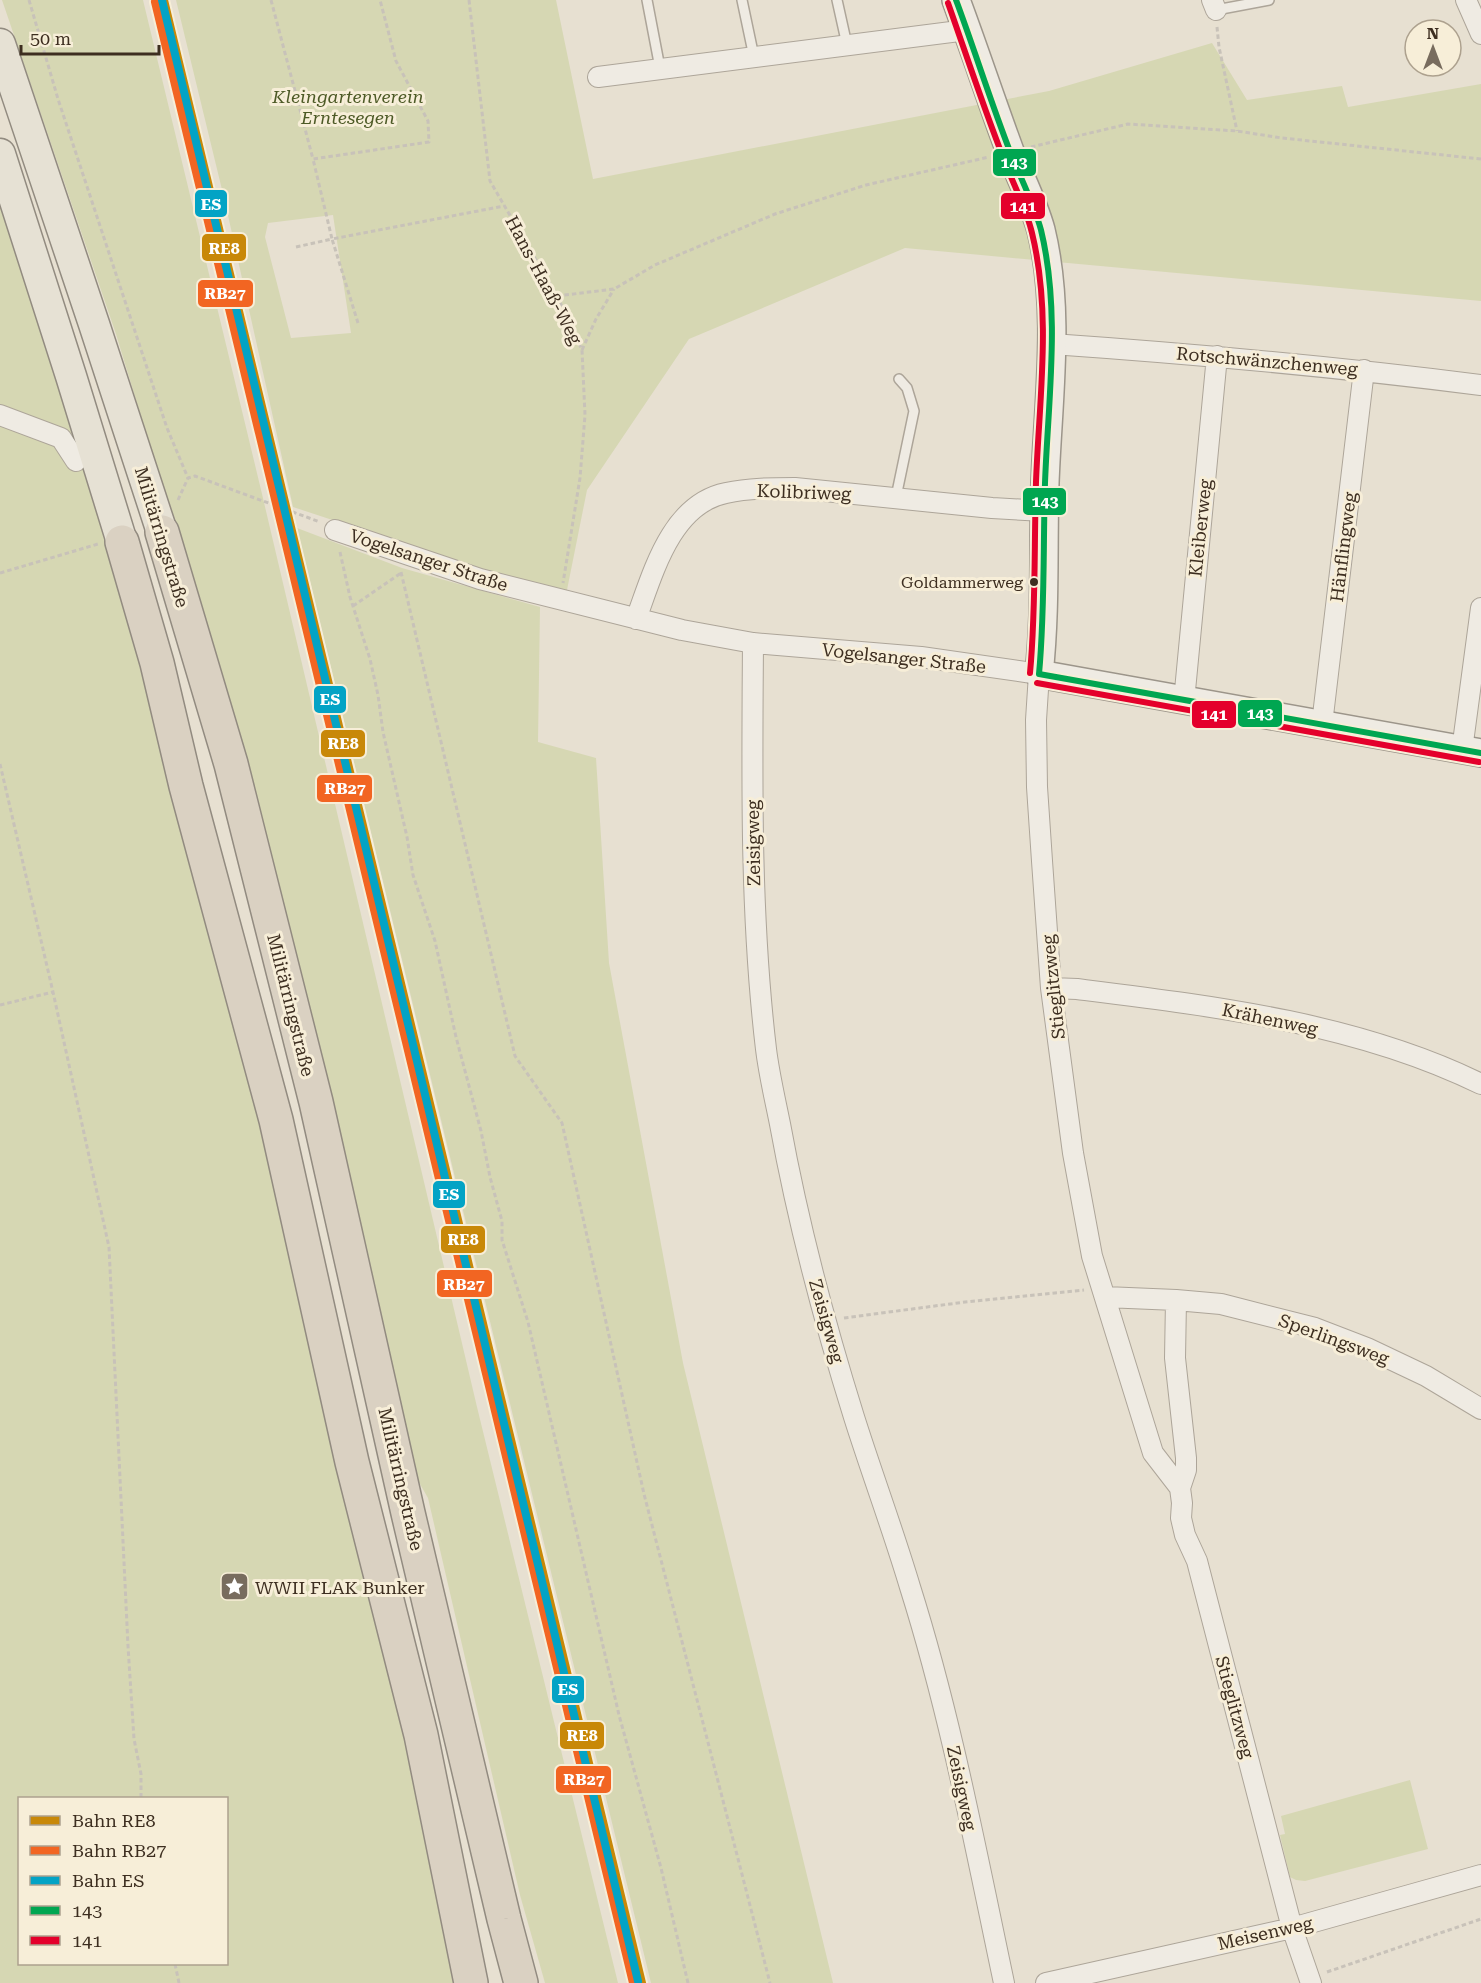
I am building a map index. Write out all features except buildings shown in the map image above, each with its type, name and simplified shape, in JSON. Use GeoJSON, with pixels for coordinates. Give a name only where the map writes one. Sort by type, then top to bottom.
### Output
{"type":"FeatureCollection","features":[{"type":"Feature","properties":{"kind":"highway","name":"Militärringstraße"},"geometry":{"type":"LineString","coordinates":[[162,532],[231,764],[316,1102],[408,1513],[521,1983]]}},
{"type":"Feature","properties":{"kind":"highway"},"geometry":{"type":"LineString","coordinates":[[112,543],[157,663],[189,798],[276,1120],[352,1462],[421,1735],[471,1983]]}},
{"type":"Feature","properties":{"kind":"highway"},"geometry":{"type":"LineString","coordinates":[[504,1919],[528,1983]]}},
{"type":"Feature","properties":{"kind":"main road","name":"Militärringstraße"},"geometry":{"type":"LineString","coordinates":[[0,44],[162,532]]}},
{"type":"Feature","properties":{"kind":"main road"},"geometry":{"type":"LineString","coordinates":[[0,154],[72,376],[112,543]]}},
{"type":"Feature","properties":{"kind":"street"},"geometry":{"type":"LineString","coordinates":[[956,0],[1010,152],[1041,228],[1048,268],[1052,308],[1052,344],[1044,511],[1043,635],[1039,674]]}},
{"type":"Feature","properties":{"kind":"street"},"geometry":{"type":"LineString","coordinates":[[1466,0],[1481,34]]}},
{"type":"Feature","properties":{"kind":"street"},"geometry":{"type":"LineString","coordinates":[[598,77],[967,30]]}},
{"type":"Feature","properties":{"kind":"street","name":"Rotschwänzchenweg"},"geometry":{"type":"LineString","coordinates":[[1052,344],[1364,370],[1481,386]]}},
{"type":"Feature","properties":{"kind":"street","name":"Kleiberweg"},"geometry":{"type":"LineString","coordinates":[[1184,700],[1217,356]]}},
{"type":"Feature","properties":{"kind":"street","name":"Hänflingweg"},"geometry":{"type":"LineString","coordinates":[[1322,724],[1364,370]]}},
{"type":"Feature","properties":{"kind":"street"},"geometry":{"type":"LineString","coordinates":[[0,416],[62,438],[76,460]]}},
{"type":"Feature","properties":{"kind":"street","name":"Kolibriweg"},"geometry":{"type":"LineString","coordinates":[[636,619],[652,574],[670,537],[683,518],[699,504],[724,493],[763,488],[807,489],[992,508],[1044,511]]}},
{"type":"Feature","properties":{"kind":"street","name":"Vogelsanger Straße"},"geometry":{"type":"LineString","coordinates":[[335,530],[404,563],[480,579],[682,630],[753,643],[921,657],[1039,674],[1472,752]]}},
{"type":"Feature","properties":{"kind":"street"},"geometry":{"type":"LineString","coordinates":[[1472,752],[1481,609]]}},
{"type":"Feature","properties":{"kind":"street","name":"Zeisigweg"},"geometry":{"type":"LineString","coordinates":[[753,643],[751,833],[757,939],[766,1050],[792,1190],[826,1321],[855,1419],[911,1589],[933,1665],[953,1746],[1004,1983]]}},
{"type":"Feature","properties":{"kind":"street","name":"Stieglitzweg"},"geometry":{"type":"LineString","coordinates":[[1039,674],[1036,720],[1037,787],[1051,988],[1073,1153],[1092,1256],[1154,1453],[1180,1488]]}},
{"type":"Feature","properties":{"kind":"street","name":"Krähenweg"},"geometry":{"type":"LineString","coordinates":[[1051,988],[1077,988],[1267,1016],[1377,1044],[1437,1065],[1481,1084]]}},
{"type":"Feature","properties":{"kind":"street","name":"Sperlingsweg"},"geometry":{"type":"LineString","coordinates":[[1103,1292],[1221,1304],[1315,1328],[1367,1347],[1426,1376],[1481,1409]]}},
{"type":"Feature","properties":{"kind":"street","name":"Stieglitzweg"},"geometry":{"type":"LineString","coordinates":[[1176,1299],[1174,1358],[1186,1458],[1186,1470],[1180,1488],[1181,1518],[1185,1535],[1197,1561],[1292,1928],[1310,1980]]}},
{"type":"Feature","properties":{"kind":"street","name":"Meisenweg"},"geometry":{"type":"LineString","coordinates":[[1046,1983],[1292,1928],[1481,1875]]}},
{"type":"Feature","properties":{"kind":"lane"},"geometry":{"type":"LineString","coordinates":[[647,0],[660,68]]}},
{"type":"Feature","properties":{"kind":"lane"},"geometry":{"type":"LineString","coordinates":[[742,0],[754,57]]}},
{"type":"Feature","properties":{"kind":"lane"},"geometry":{"type":"LineString","coordinates":[[837,0],[847,45]]}},
{"type":"Feature","properties":{"kind":"lane"},"geometry":{"type":"LineString","coordinates":[[1214,5],[1269,0]]}},
{"type":"Feature","properties":{"kind":"lane"},"geometry":{"type":"LineString","coordinates":[[896,497],[914,411],[907,388],[899,379]]}},
{"type":"Feature","properties":{"kind":"path"},"geometry":{"type":"LineString","coordinates":[[29,0],[58,99],[167,428],[188,478]]}},
{"type":"Feature","properties":{"kind":"path"},"geometry":{"type":"LineString","coordinates":[[271,0],[332,238],[358,323]]}},
{"type":"Feature","properties":{"kind":"path"},"geometry":{"type":"LineString","coordinates":[[313,159],[429,142],[428,122],[396,61],[380,0]]}},
{"type":"Feature","properties":{"kind":"path","name":"Hans-Haaß-Weg"},"geometry":{"type":"LineString","coordinates":[[469,0],[490,181],[557,296],[582,350],[585,415],[580,478],[560,599]]}},
{"type":"Feature","properties":{"kind":"path"},"geometry":{"type":"LineString","coordinates":[[1214,5],[1220,47],[1238,131]]}},
{"type":"Feature","properties":{"kind":"path"},"geometry":{"type":"LineString","coordinates":[[296,247],[332,238],[504,206]]}},
{"type":"Feature","properties":{"kind":"path"},"geometry":{"type":"LineString","coordinates":[[582,350],[596,319],[614,289]]}},
{"type":"Feature","properties":{"kind":"path"},"geometry":{"type":"LineString","coordinates":[[195,476],[285,508],[335,530],[353,606],[370,659],[413,875],[435,941],[502,1221],[502,1240],[528,1322],[619,1715],[661,1868],[688,1983]]}},
{"type":"Feature","properties":{"kind":"path"},"geometry":{"type":"LineString","coordinates":[[0,573],[112,543]]}},
{"type":"Feature","properties":{"kind":"path"},"geometry":{"type":"LineString","coordinates":[[353,606],[404,563],[515,1056],[562,1123],[644,1494],[770,1983]]}},
{"type":"Feature","properties":{"kind":"path"},"geometry":{"type":"LineString","coordinates":[[0,764],[109,1247],[128,1646],[134,1739],[141,1774],[141,1797]]}},
{"type":"Feature","properties":{"kind":"path"},"geometry":{"type":"LineString","coordinates":[[0,1005],[53,992]]}},
{"type":"Feature","properties":{"kind":"path"},"geometry":{"type":"LineString","coordinates":[[826,1321],[965,1302],[1103,1292]]}},
{"type":"Feature","properties":{"kind":"path"},"geometry":{"type":"LineString","coordinates":[[1310,1980],[1481,1919]]}},
{"type":"Feature","properties":{"kind":"path"},"geometry":{"type":"LineString","coordinates":[[175,1965],[179,1983]]}},
{"type":"Feature","properties":{"kind":"green space"},"geometry":{"type":"Polygon","coordinates":[[[2,0],[143,0],[477,1407],[618,1983],[545,1983],[520,1895],[428,1498],[416,1477],[319,1042],[208,638],[116,334],[2,0]]]}},
{"type":"Feature","properties":{"kind":"green space","name":"Kleingartenverein Erntesegen"},"geometry":{"type":"Polygon","coordinates":[[[176,0],[556,0],[593,179],[1049,91],[1212,43],[1247,100],[1342,86],[1348,107],[1481,84],[1481,301],[905,248],[689,339],[587,490],[567,590],[484,570],[293,507],[225,202],[176,0]],[[333,215],[268,223],[265,237],[291,338],[351,333],[333,215]]]}},
{"type":"Feature","properties":{"kind":"green space"},"geometry":{"type":"Polygon","coordinates":[[[0,205],[68,411],[223,938],[464,1983],[0,1983],[0,205]]]}},
{"type":"Feature","properties":{"kind":"green space"},"geometry":{"type":"Polygon","coordinates":[[[297,528],[402,568],[540,607],[538,742],[596,758],[609,963],[683,1363],[833,1983],[651,1983],[297,528]]]}},
{"type":"Feature","properties":{"kind":"green space"},"geometry":{"type":"Polygon","coordinates":[[[1410,1780],[1428,1849],[1305,1881],[1290,1877],[1280,1835],[1285,1834],[1281,1816],[1410,1780]]]}},
{"type":"Feature","properties":{"kind":"rail line","name":"ES"},"geometry":{"type":"LineString","coordinates":[[162,0],[638,1981]]}},
{"type":"Feature","properties":{"kind":"rail line","name":"RE8"},"geometry":{"type":"LineString","coordinates":[[164,0],[642,1983]]}},
{"type":"Feature","properties":{"kind":"rail line","name":"RB27"},"geometry":{"type":"LineString","coordinates":[[155,2],[633,1983]]}},
{"type":"Feature","properties":{"kind":"transit line","name":"143"},"geometry":{"type":"LineString","coordinates":[[956,0],[1011,154],[1035,211],[1047,261],[1052,356],[1045,483],[1039,674]]}},
{"type":"Feature","properties":{"kind":"transit line","name":"141"},"geometry":{"type":"LineString","coordinates":[[948,3],[1026,214],[1038,264],[1043,358],[1036,482],[1030,673]]}},
{"type":"Feature","properties":{"kind":"transit line","name":"143"},"geometry":{"type":"LineString","coordinates":[[1039,674],[1481,753]]}},
{"type":"Feature","properties":{"kind":"transit line","name":"141"},"geometry":{"type":"LineString","coordinates":[[1037,683],[1479,762]]}},
{"type":"Feature","properties":{"kind":"place","name":"Goldammerweg"},"geometry":{"type":"Point","coordinates":[1034,582]}},
{"type":"Feature","properties":{"kind":"place","name":"WWII FLAK Bunker"},"geometry":{"type":"Point","coordinates":[234,1587]}}]}
